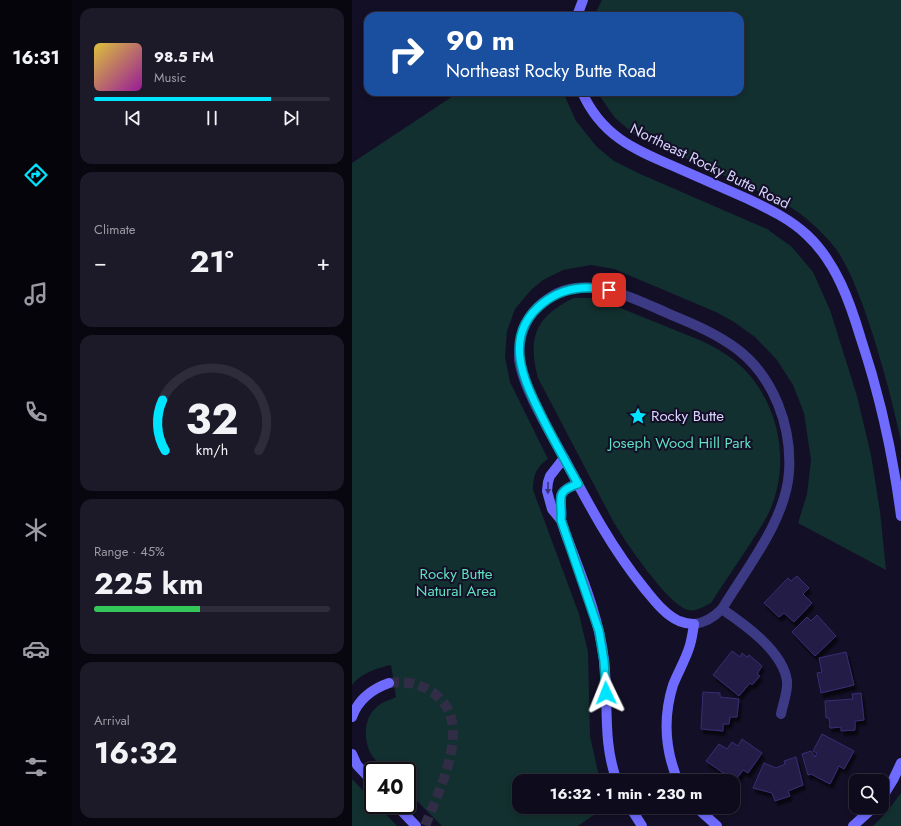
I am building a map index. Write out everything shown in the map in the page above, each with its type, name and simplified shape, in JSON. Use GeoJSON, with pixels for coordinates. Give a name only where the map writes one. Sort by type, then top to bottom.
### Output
{"type":"FeatureCollection","features":[{"type":"Feature","properties":{"kind":"street"},"geometry":{"type":"LineString","coordinates":[[578,12],[583,0]]}},
{"type":"Feature","properties":{"kind":"street","name":"Northeast Rocky Butte Road"},"geometry":{"type":"LineString","coordinates":[[584,96],[592,111],[599,120],[610,132],[623,142],[647,155],[770,210],[800,228],[819,248],[838,277],[855,319],[868,359],[889,441],[901,516]]}},
{"type":"Feature","properties":{"kind":"street"},"geometry":{"type":"LineString","coordinates":[[576,287],[588,287],[609,290],[663,311],[710,332],[737,349],[750,360],[769,386],[782,414],[789,445],[789,475],[786,493],[775,521],[722,608],[714,617],[707,621],[686,624],[679,621],[656,603],[618,555],[564,458],[529,391],[519,360],[521,337],[524,327],[536,308],[552,296],[564,290],[576,287]]}},
{"type":"Feature","properties":{"kind":"street"},"geometry":{"type":"LineString","coordinates":[[564,458],[550,476],[547,491],[552,509],[561,520],[594,616],[602,647],[606,679],[608,738],[610,757],[615,774]]}},
{"type":"Feature","properties":{"kind":"street"},"geometry":{"type":"LineString","coordinates":[[561,520],[562,510],[560,496],[563,490],[567,487],[578,484]]}},
{"type":"Feature","properties":{"kind":"street"},"geometry":{"type":"LineString","coordinates":[[722,608],[742,622],[755,634],[766,645],[780,664],[787,680],[787,691],[781,714]]}},
{"type":"Feature","properties":{"kind":"street"},"geometry":{"type":"LineString","coordinates":[[675,774],[670,761],[667,720],[671,692],[690,646],[694,624]]}},
{"type":"Feature","properties":{"kind":"street"},"geometry":{"type":"LineString","coordinates":[[352,717],[356,708],[368,694],[389,683]]}},
{"type":"Feature","properties":{"kind":"street"},"geometry":{"type":"LineString","coordinates":[[352,754],[357,765],[364,772]]}},
{"type":"Feature","properties":{"kind":"street"},"geometry":{"type":"LineString","coordinates":[[889,787],[901,763]]}},
{"type":"Feature","properties":{"kind":"street"},"geometry":{"type":"LineString","coordinates":[[405,814],[416,826]]}},
{"type":"Feature","properties":{"kind":"street"},"geometry":{"type":"LineString","coordinates":[[634,814],[642,826]]}},
{"type":"Feature","properties":{"kind":"street"},"geometry":{"type":"LineString","coordinates":[[704,814],[717,826]]}},
{"type":"Feature","properties":{"kind":"street"},"geometry":{"type":"LineString","coordinates":[[853,826],[866,814]]}},
{"type":"Feature","properties":{"kind":"green space"},"geometry":{"type":"Polygon","coordinates":[[[602,0],[901,0],[901,441],[884,373],[863,306],[848,269],[830,242],[812,223],[784,203],[635,135],[615,118],[600,96],[744,96],[744,12],[596,12],[602,0]]]}},
{"type":"Feature","properties":{"kind":"green space","name":"Rocky Butte Natural Area"},"geometry":{"type":"Polygon","coordinates":[[[453,96],[565,96],[576,121],[597,147],[614,161],[638,173],[767,229],[792,247],[813,272],[830,310],[857,396],[871,455],[880,511],[886,570],[798,523],[807,494],[811,460],[804,413],[793,385],[777,360],[755,337],[734,322],[716,312],[614,269],[591,265],[563,270],[543,280],[531,290],[515,309],[507,331],[505,357],[510,382],[548,459],[536,472],[533,490],[579,614],[588,652],[590,736],[598,774],[512,774],[512,814],[595,814],[578,826],[442,826],[416,800],[416,762],[377,762],[370,753],[367,744],[366,725],[374,709],[396,697],[391,665],[375,669],[365,674],[352,685],[352,163],[453,96]]]}},
{"type":"Feature","properties":{"kind":"green space","name":"Joseph Wood Hill Park"},"geometry":{"type":"Polygon","coordinates":[[[574,298],[591,298],[603,301],[702,341],[719,350],[744,369],[756,383],[766,399],[773,416],[778,434],[780,472],[777,490],[771,508],[760,528],[711,603],[700,608],[688,610],[679,606],[658,585],[636,556],[613,521],[538,378],[534,351],[538,329],[543,320],[551,312],[574,298]]]}},
{"type":"Feature","properties":{"kind":"green space"},"geometry":{"type":"Polygon","coordinates":[[[352,779],[364,792],[364,814],[386,814],[397,826],[352,826],[352,779]]]}},
{"type":"Feature","properties":{"kind":"green space"},"geometry":{"type":"Polygon","coordinates":[[[901,793],[901,826],[873,826],[885,814],[889,814],[889,809],[901,793]]]}},
{"type":"Feature","properties":{"kind":"building"},"geometry":{"type":"Polygon","coordinates":[[[797,576],[809,588],[803,594],[812,603],[794,622],[784,613],[779,617],[764,603],[788,578],[791,581],[797,576]]]}},
{"type":"Feature","properties":{"kind":"building"},"geometry":{"type":"Polygon","coordinates":[[[817,615],[836,636],[815,656],[792,632],[807,617],[811,621],[817,615]]]}},
{"type":"Feature","properties":{"kind":"building"},"geometry":{"type":"Polygon","coordinates":[[[732,651],[740,657],[742,653],[747,657],[749,655],[762,666],[757,674],[760,676],[752,685],[750,683],[739,696],[713,675],[732,651]]]}},
{"type":"Feature","properties":{"kind":"building"},"geometry":{"type":"Polygon","coordinates":[[[846,652],[854,685],[821,693],[817,673],[822,672],[819,658],[846,652]]]}},
{"type":"Feature","properties":{"kind":"building"},"geometry":{"type":"Polygon","coordinates":[[[703,692],[720,693],[720,697],[739,699],[737,717],[730,717],[729,724],[723,724],[723,731],[701,729],[703,692]]]}},
{"type":"Feature","properties":{"kind":"building"},"geometry":{"type":"Polygon","coordinates":[[[861,693],[864,720],[855,721],[855,730],[841,731],[841,727],[830,728],[829,718],[826,718],[825,701],[853,699],[852,694],[861,693]]]}},
{"type":"Feature","properties":{"kind":"building"},"geometry":{"type":"Polygon","coordinates":[[[822,734],[854,751],[844,769],[839,766],[830,784],[811,774],[808,775],[802,754],[811,751],[815,757],[817,753],[813,751],[822,734]]]}},
{"type":"Feature","properties":{"kind":"building"},"geometry":{"type":"Polygon","coordinates":[[[742,739],[762,753],[748,773],[743,770],[740,774],[725,774],[706,761],[719,744],[727,749],[732,742],[738,746],[742,739]]]}},
{"type":"Feature","properties":{"kind":"building"},"geometry":{"type":"Polygon","coordinates":[[[796,757],[803,785],[788,791],[790,796],[775,801],[772,793],[753,788],[764,763],[776,768],[785,764],[784,761],[796,757]]]}},
{"type":"Feature","properties":{"kind":"tunnel"},"geometry":{"type":"LineString","coordinates":[[389,683],[411,683],[432,692],[445,704],[451,720],[453,737],[450,756],[445,775],[425,826]]}},
{"type":"Feature","properties":{"kind":"place","name":"Rocky Butte"},"geometry":{"type":"Point","coordinates":[638,416]}},
{"type":"Feature","properties":{"kind":"route"},"geometry":{"type":"LineString","coordinates":[[606,693],[604,661],[599,631],[561,520],[562,510],[560,496],[563,490],[567,487],[578,484],[529,391],[519,360],[519,349],[524,327],[530,316],[536,308],[552,296],[564,290],[576,287],[609,290]]}}]}
